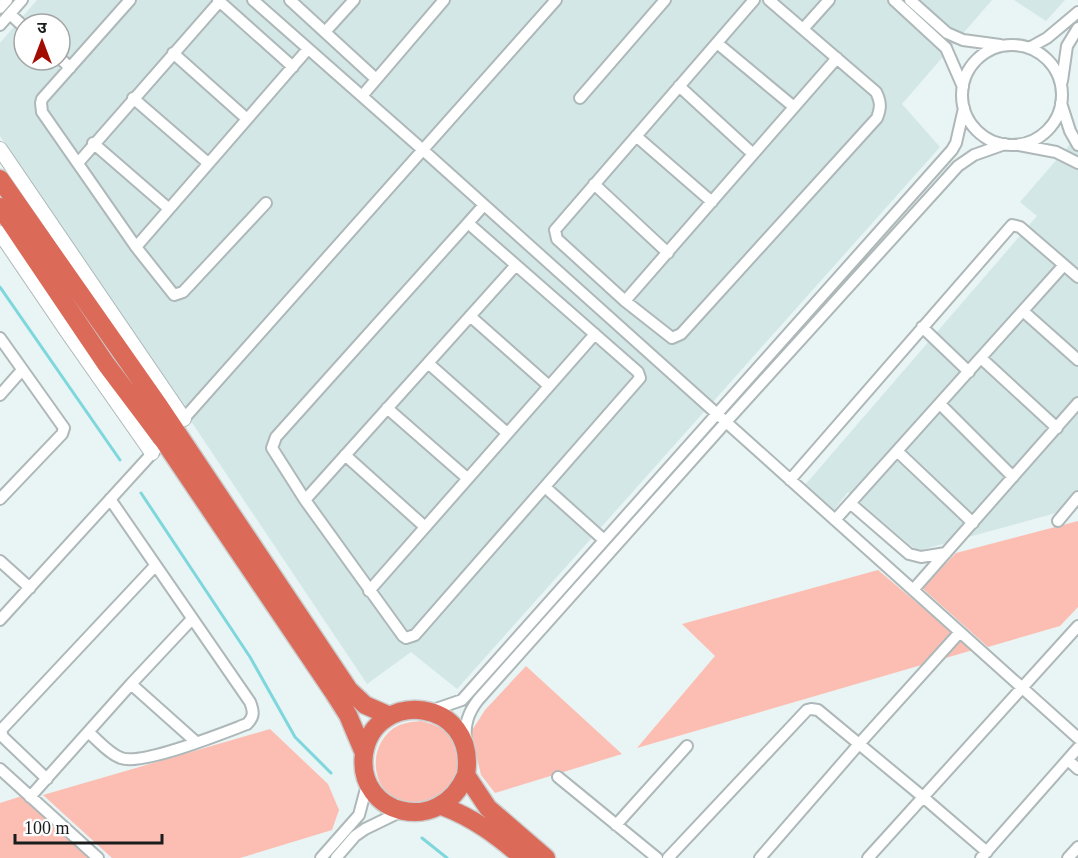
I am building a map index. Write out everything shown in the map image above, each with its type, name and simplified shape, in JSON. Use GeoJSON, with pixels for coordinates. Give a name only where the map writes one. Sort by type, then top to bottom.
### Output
{"type":"FeatureCollection","features":[{"type":"Feature","properties":{"kind":"highway"},"geometry":{"type":"LineString","coordinates":[[0,179],[169,435],[348,715],[364,753]]}},
{"type":"Feature","properties":{"kind":"highway"},"geometry":{"type":"LineString","coordinates":[[0,207],[106,364],[169,435],[349,690],[365,705],[390,716]]}},
{"type":"Feature","properties":{"kind":"highway"},"geometry":{"type":"LineString","coordinates":[[416,709],[430,711],[446,718],[458,730],[466,746],[468,761],[466,776],[461,788],[442,806],[416,813],[402,811],[382,800],[368,781],[364,767],[364,753],[369,738],[390,716],[416,709]]}},
{"type":"Feature","properties":{"kind":"highway"},"geometry":{"type":"LineString","coordinates":[[466,776],[488,808],[546,858]]}},
{"type":"Feature","properties":{"kind":"highway"},"geometry":{"type":"LineString","coordinates":[[442,806],[464,814],[488,829],[523,858]]}},
{"type":"Feature","properties":{"kind":"street"},"geometry":{"type":"LineString","coordinates":[[0,25],[7,0]]}},
{"type":"Feature","properties":{"kind":"street"},"geometry":{"type":"LineString","coordinates":[[5,11],[22,0]]}},
{"type":"Feature","properties":{"kind":"street"},"geometry":{"type":"LineString","coordinates":[[72,66],[130,0]]}},
{"type":"Feature","properties":{"kind":"street"},"geometry":{"type":"LineString","coordinates":[[253,0],[1078,738]]}},
{"type":"Feature","properties":{"kind":"street"},"geometry":{"type":"LineString","coordinates":[[290,0],[376,79]]}},
{"type":"Feature","properties":{"kind":"street"},"geometry":{"type":"LineString","coordinates":[[325,32],[354,0]]}},
{"type":"Feature","properties":{"kind":"street"},"geometry":{"type":"LineString","coordinates":[[362,96],[444,0]]}},
{"type":"Feature","properties":{"kind":"street"},"geometry":{"type":"LineString","coordinates":[[0,620],[169,435],[556,0]]}},
{"type":"Feature","properties":{"kind":"street"},"geometry":{"type":"LineString","coordinates":[[580,98],[665,0]]}},
{"type":"Feature","properties":{"kind":"street"},"geometry":{"type":"LineString","coordinates":[[754,0],[556,227],[555,235],[625,301],[672,338],[681,334],[877,118],[880,109],[880,100],[876,92],[769,0]]}},
{"type":"Feature","properties":{"kind":"street"},"geometry":{"type":"LineString","coordinates":[[803,29],[829,0]]}},
{"type":"Feature","properties":{"kind":"street"},"geometry":{"type":"LineString","coordinates":[[894,0],[946,48],[963,87]]}},
{"type":"Feature","properties":{"kind":"street"},"geometry":{"type":"LineString","coordinates":[[910,0],[947,33],[963,40],[1029,48],[1047,59],[1054,67],[1061,86]]}},
{"type":"Feature","properties":{"kind":"street"},"geometry":{"type":"LineString","coordinates":[[78,163],[93,143],[219,1],[293,67]]}},
{"type":"Feature","properties":{"kind":"street"},"geometry":{"type":"LineString","coordinates":[[1029,48],[1047,38],[1078,12]]}},
{"type":"Feature","properties":{"kind":"street"},"geometry":{"type":"LineString","coordinates":[[1019,145],[1036,138],[1048,129],[1057,117],[1061,103],[1063,62],[1067,46],[1078,28]]}},
{"type":"Feature","properties":{"kind":"street"},"geometry":{"type":"LineString","coordinates":[[717,43],[794,107]]}},
{"type":"Feature","properties":{"kind":"street"},"geometry":{"type":"LineString","coordinates":[[430,711],[462,700],[952,150],[956,143],[964,108],[965,77],[976,60],[994,48],[1004,46]]}},
{"type":"Feature","properties":{"kind":"street"},"geometry":{"type":"LineString","coordinates":[[136,247],[308,49]]}},
{"type":"Feature","properties":{"kind":"street"},"geometry":{"type":"LineString","coordinates":[[173,53],[247,118]]}},
{"type":"Feature","properties":{"kind":"street"},"geometry":{"type":"LineString","coordinates":[[625,301],[837,58]]}},
{"type":"Feature","properties":{"kind":"street"},"geometry":{"type":"LineString","coordinates":[[66,72],[42,99],[41,108],[136,247],[174,295],[179,295],[266,202]]}},
{"type":"Feature","properties":{"kind":"street"},"geometry":{"type":"LineString","coordinates":[[679,86],[753,154]]}},
{"type":"Feature","properties":{"kind":"street"},"geometry":{"type":"LineString","coordinates":[[133,99],[208,163]]}},
{"type":"Feature","properties":{"kind":"street"},"geometry":{"type":"LineString","coordinates":[[1061,103],[1070,131],[1078,145]]}},
{"type":"Feature","properties":{"kind":"street"},"geometry":{"type":"LineString","coordinates":[[964,108],[972,125],[996,142],[1056,152],[1078,163]]}},
{"type":"Feature","properties":{"kind":"street"},"geometry":{"type":"LineString","coordinates":[[636,136],[712,202]]}},
{"type":"Feature","properties":{"kind":"street"},"geometry":{"type":"LineString","coordinates":[[93,143],[168,208]]}},
{"type":"Feature","properties":{"kind":"street"},"geometry":{"type":"LineString","coordinates":[[466,746],[464,732],[468,716],[478,700],[726,422],[958,166],[974,155],[1005,144]]}},
{"type":"Feature","properties":{"kind":"street"},"geometry":{"type":"LineString","coordinates":[[0,149],[169,435]]}},
{"type":"Feature","properties":{"kind":"street"},"geometry":{"type":"LineString","coordinates":[[594,184],[668,253]]}},
{"type":"Feature","properties":{"kind":"street"},"geometry":{"type":"LineString","coordinates":[[468,223],[638,372],[640,378],[411,638],[403,636],[305,500],[273,452],[274,442],[276,437],[484,205]]}},
{"type":"Feature","properties":{"kind":"street"},"geometry":{"type":"LineString","coordinates":[[790,480],[1012,225],[1020,227],[1078,277]]}},
{"type":"Feature","properties":{"kind":"street"},"geometry":{"type":"LineString","coordinates":[[0,233],[169,435]]}},
{"type":"Feature","properties":{"kind":"street"},"geometry":{"type":"LineString","coordinates":[[305,500],[516,265]]}},
{"type":"Feature","properties":{"kind":"street"},"geometry":{"type":"LineString","coordinates":[[835,520],[1065,265]]}},
{"type":"Feature","properties":{"kind":"street"},"geometry":{"type":"LineString","coordinates":[[1023,311],[1078,360]]}},
{"type":"Feature","properties":{"kind":"street"},"geometry":{"type":"LineString","coordinates":[[470,316],[549,386]]}},
{"type":"Feature","properties":{"kind":"street"},"geometry":{"type":"LineString","coordinates":[[922,327],[969,372]]}},
{"type":"Feature","properties":{"kind":"street"},"geometry":{"type":"LineString","coordinates":[[369,591],[595,334]]}},
{"type":"Feature","properties":{"kind":"street"},"geometry":{"type":"LineString","coordinates":[[0,338],[63,426],[63,431],[0,499]]}},
{"type":"Feature","properties":{"kind":"street"},"geometry":{"type":"LineString","coordinates":[[981,358],[1057,428]]}},
{"type":"Feature","properties":{"kind":"street"},"geometry":{"type":"LineString","coordinates":[[428,363],[507,433]]}},
{"type":"Feature","properties":{"kind":"street"},"geometry":{"type":"LineString","coordinates":[[0,395],[22,370]]}},
{"type":"Feature","properties":{"kind":"street"},"geometry":{"type":"LineString","coordinates":[[940,404],[1013,477]]}},
{"type":"Feature","properties":{"kind":"street"},"geometry":{"type":"LineString","coordinates":[[913,590],[1078,404]]}},
{"type":"Feature","properties":{"kind":"street"},"geometry":{"type":"LineString","coordinates":[[387,408],[467,478]]}},
{"type":"Feature","properties":{"kind":"street"},"geometry":{"type":"LineString","coordinates":[[897,451],[972,523]]}},
{"type":"Feature","properties":{"kind":"street"},"geometry":{"type":"LineString","coordinates":[[345,455],[424,526]]}},
{"type":"Feature","properties":{"kind":"street"},"geometry":{"type":"LineString","coordinates":[[545,487],[604,540]]}},
{"type":"Feature","properties":{"kind":"street"},"geometry":{"type":"LineString","coordinates":[[1058,521],[1078,498]]}},
{"type":"Feature","properties":{"kind":"street"},"geometry":{"type":"LineString","coordinates":[[88,732],[115,755],[131,760],[142,759],[247,724],[254,713],[250,702],[110,499]]}},
{"type":"Feature","properties":{"kind":"street"},"geometry":{"type":"LineString","coordinates":[[850,503],[909,554],[921,557],[946,553]]}},
{"type":"Feature","properties":{"kind":"street"},"geometry":{"type":"LineString","coordinates":[[0,561],[30,588]]}},
{"type":"Feature","properties":{"kind":"street"},"geometry":{"type":"LineString","coordinates":[[46,779],[2,736],[2,729],[155,566]]}},
{"type":"Feature","properties":{"kind":"street"},"geometry":{"type":"LineString","coordinates":[[30,797],[192,619]]}},
{"type":"Feature","properties":{"kind":"street"},"geometry":{"type":"LineString","coordinates":[[868,858],[1078,626]]}},
{"type":"Feature","properties":{"kind":"street"},"geometry":{"type":"LineString","coordinates":[[760,858],[960,633]]}},
{"type":"Feature","properties":{"kind":"street"},"geometry":{"type":"LineString","coordinates":[[131,684],[196,742]]}},
{"type":"Feature","properties":{"kind":"street"},"geometry":{"type":"LineString","coordinates":[[668,858],[807,710],[818,711],[859,744],[923,797],[984,855],[1078,748]]}},
{"type":"Feature","properties":{"kind":"street"},"geometry":{"type":"LineString","coordinates":[[616,825],[687,746]]}},
{"type":"Feature","properties":{"kind":"street"},"geometry":{"type":"LineString","coordinates":[[1068,760],[1078,769]]}},
{"type":"Feature","properties":{"kind":"street"},"geometry":{"type":"LineString","coordinates":[[0,769],[98,858]]}},
{"type":"Feature","properties":{"kind":"street"},"geometry":{"type":"LineString","coordinates":[[558,777],[657,858]]}},
{"type":"Feature","properties":{"kind":"street"},"geometry":{"type":"LineString","coordinates":[[321,858],[358,815],[368,781]]}},
{"type":"Feature","properties":{"kind":"street"},"geometry":{"type":"LineString","coordinates":[[336,858],[355,836],[402,811]]}},
{"type":"Feature","properties":{"kind":"shaded area"},"geometry":{"type":"Polygon","coordinates":[[[37,0],[992,0],[902,104],[940,147],[457,689],[411,652],[367,684],[0,136],[0,43],[12,29],[12,72],[72,72],[72,12],[27,12],[37,0]]]}},
{"type":"Feature","properties":{"kind":"shaded area"},"geometry":{"type":"Polygon","coordinates":[[[1014,0],[1065,0],[1046,21],[1014,0]]]}},
{"type":"Feature","properties":{"kind":"shaded area"},"geometry":{"type":"Polygon","coordinates":[[[1078,135],[1078,507],[917,551],[848,492],[832,513],[805,485],[1037,216],[1020,202],[1078,135]]]}},
{"type":"Feature","properties":{"kind":"shaded area"},"geometry":{"type":"Polygon","coordinates":[[[1078,521],[1078,607],[1060,626],[988,647],[922,588],[956,553],[1078,521]]]}},
{"type":"Feature","properties":{"kind":"shaded area"},"geometry":{"type":"Polygon","coordinates":[[[878,570],[973,650],[637,748],[715,656],[682,624],[878,570]]]}},
{"type":"Feature","properties":{"kind":"shaded area"},"geometry":{"type":"Polygon","coordinates":[[[526,666],[622,754],[495,793],[481,775],[471,732],[485,710],[526,666]]]}},
{"type":"Feature","properties":{"kind":"shaded area"},"geometry":{"type":"Polygon","coordinates":[[[421,721],[442,729],[453,740],[456,747],[458,778],[438,801],[409,805],[394,799],[386,791],[376,772],[376,761],[382,740],[393,728],[409,722],[421,721]]]}},
{"type":"Feature","properties":{"kind":"shaded area"},"geometry":{"type":"Polygon","coordinates":[[[270,729],[328,784],[339,810],[332,830],[240,858],[112,858],[43,795],[270,729]]]}},
{"type":"Feature","properties":{"kind":"shaded area"},"geometry":{"type":"Polygon","coordinates":[[[22,796],[89,858],[0,858],[0,803],[22,796]]]}},
{"type":"Feature","properties":{"kind":"waterway"},"geometry":{"type":"LineString","coordinates":[[0,287],[120,460]]}},
{"type":"Feature","properties":{"kind":"waterway"},"geometry":{"type":"LineString","coordinates":[[141,493],[250,657],[295,737],[331,773]]}},
{"type":"Feature","properties":{"kind":"waterway"},"geometry":{"type":"LineString","coordinates":[[422,838],[447,858]]}}]}
